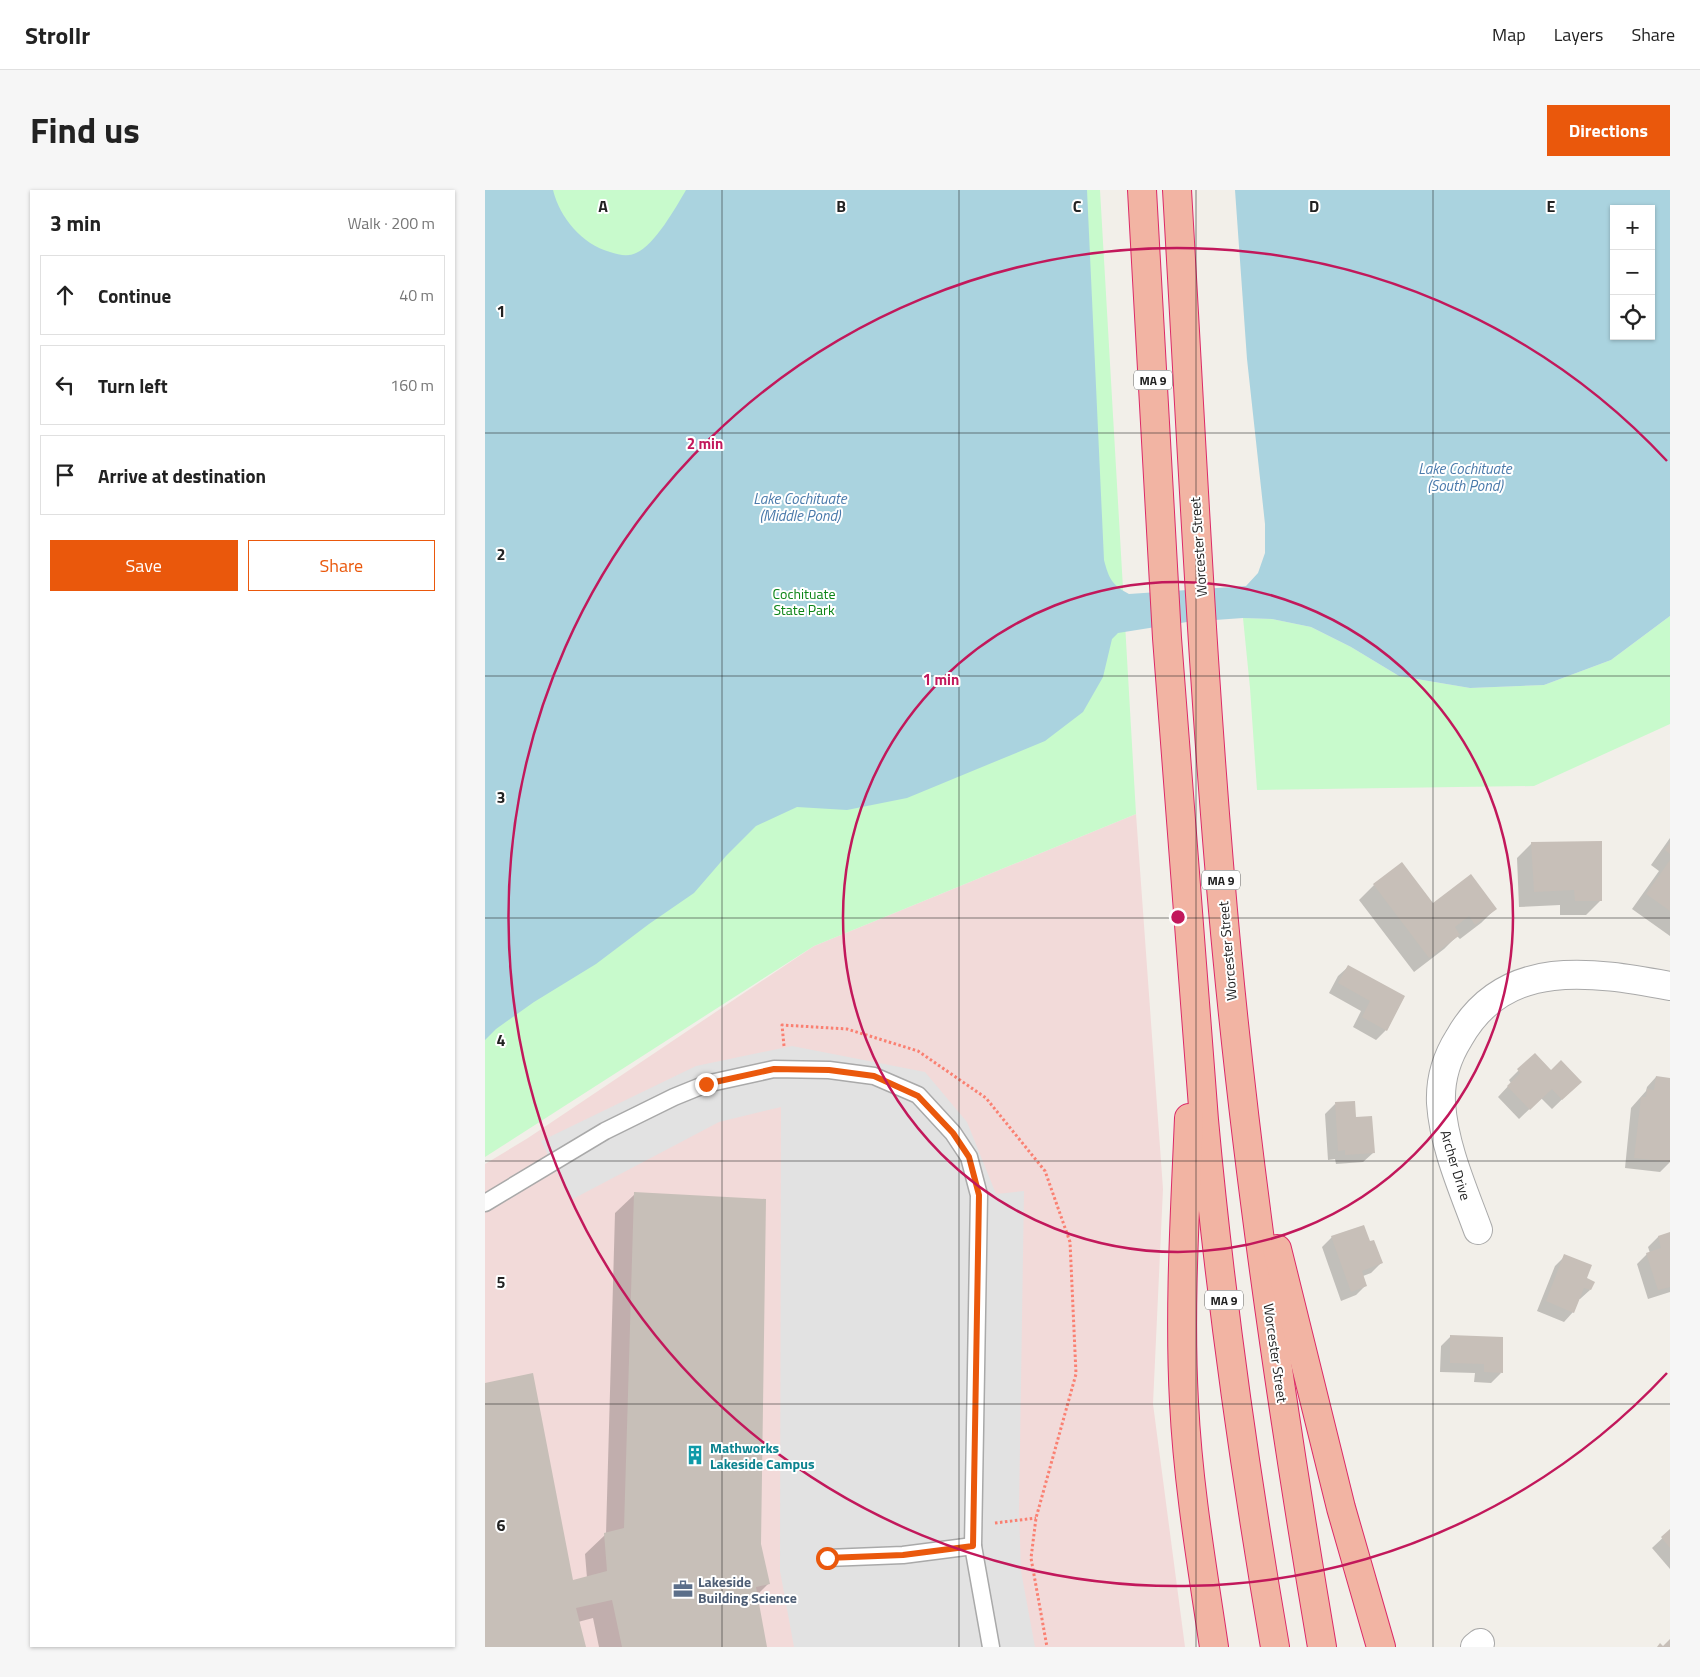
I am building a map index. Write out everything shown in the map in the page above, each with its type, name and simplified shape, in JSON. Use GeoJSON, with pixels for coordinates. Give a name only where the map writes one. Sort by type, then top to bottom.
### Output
{"type":"FeatureCollection","features":[{"type":"Feature","properties":{"kind":"highway","name":"MA 9"},"geometry":{"type":"LineString","coordinates":[[1142,190],[1167,638],[1210,1188],[1237,1403],[1275,1647]]}},
{"type":"Feature","properties":{"kind":"highway","name":"Worcester Street"},"geometry":{"type":"LineString","coordinates":[[1177,190],[1199,566],[1223,909],[1246,1124],[1275,1350],[1322,1647]]}},
{"type":"Feature","properties":{"kind":"highway"},"geometry":{"type":"LineString","coordinates":[[1191,952],[1191,1064],[1182,1294],[1184,1402],[1193,1506],[1214,1647]]}},
{"type":"Feature","properties":{"kind":"highway"},"geometry":{"type":"LineString","coordinates":[[1246,1124],[1341,1508],[1381,1647]]}},
{"type":"Feature","properties":{"kind":"street","name":"Archer Drive"},"geometry":{"type":"LineString","coordinates":[[1478,1230],[1452,1160],[1444,1130],[1441,1101],[1444,1074],[1452,1049],[1465,1026],[1484,1006],[1506,990],[1533,980],[1559,975],[1589,974],[1618,976],[1670,986]]}},
{"type":"Feature","properties":{"kind":"lane"},"geometry":{"type":"LineString","coordinates":[[485,1203],[605,1131],[706,1084],[774,1069],[829,1070],[874,1076],[918,1096],[953,1133],[969,1157],[979,1195],[973,1546],[991,1647]]}},
{"type":"Feature","properties":{"kind":"lane"},"geometry":{"type":"LineString","coordinates":[[827,1558],[903,1555],[973,1546]]}},
{"type":"Feature","properties":{"kind":"path"},"geometry":{"type":"LineString","coordinates":[[992,1524],[1036,1518]]}},
{"type":"Feature","properties":{"kind":"shaded area","name":"Mathworks Lakeside Campus"},"geometry":{"type":"Polygon","coordinates":[[[1136,814],[1163,1189],[1153,1404],[1185,1647],[485,1647],[485,1164],[528,1138],[814,946],[1136,814]]]}},
{"type":"Feature","properties":{"kind":"shaded area"},"geometry":{"type":"Polygon","coordinates":[[[792,1046],[925,1072],[967,1122],[996,1194],[1024,1191],[1019,1510],[1021,1571],[1035,1647],[794,1647],[780,1571],[781,1107],[719,1122],[571,1200],[541,1141],[696,1066],[792,1046]]]}},
{"type":"Feature","properties":{"kind":"green space","name":"Lake Cochituate (Middle Pond)"},"geometry":{"type":"Polygon","coordinates":[[[485,190],[1100,190],[1136,814],[814,946],[485,1157],[485,190]]]}},
{"type":"Feature","properties":{"kind":"green space"},"geometry":{"type":"Polygon","coordinates":[[[1670,616],[1670,724],[1534,786],[1257,790],[1243,618],[1272,619],[1311,627],[1351,647],[1399,676],[1470,688],[1544,685],[1611,660],[1670,616]]]}},
{"type":"Feature","properties":{"kind":"water","name":"Lake Cochituate (Middle Pond)"},"geometry":{"type":"Polygon","coordinates":[[[485,190],[553,190],[556,200],[567,220],[582,236],[600,248],[617,254],[627,255],[643,249],[658,234],[686,190],[1087,190],[1104,560],[1112,581],[1129,594],[1246,586],[1258,573],[1265,553],[1265,524],[1247,359],[1235,190],[1670,190],[1670,616],[1611,660],[1544,685],[1470,688],[1399,676],[1351,647],[1311,627],[1272,619],[1243,618],[1187,622],[1118,633],[1112,639],[1103,677],[1083,712],[1045,741],[907,798],[847,810],[797,807],[756,826],[726,856],[694,893],[596,964],[534,1002],[496,1029],[485,1040],[485,190]]]}},
{"type":"Feature","properties":{"kind":"building"},"geometry":{"type":"Polygon","coordinates":[[[1602,841],[1602,901],[1575,901],[1574,890],[1534,892],[1531,842],[1602,841]]]}},
{"type":"Feature","properties":{"kind":"building"},"geometry":{"type":"Polygon","coordinates":[[[1670,842],[1670,854],[1665,850],[1670,842]]]}},
{"type":"Feature","properties":{"kind":"building"},"geometry":{"type":"Polygon","coordinates":[[[1670,860],[1670,911],[1646,894],[1670,860]]]}},
{"type":"Feature","properties":{"kind":"building"},"geometry":{"type":"Polygon","coordinates":[[[1402,862],[1433,903],[1471,874],[1497,909],[1475,925],[1469,916],[1455,927],[1460,935],[1429,958],[1373,884],[1402,862]]]}},
{"type":"Feature","properties":{"kind":"building"},"geometry":{"type":"Polygon","coordinates":[[[1348,965],[1405,996],[1387,1031],[1362,1017],[1370,1001],[1338,983],[1348,965]]]}},
{"type":"Feature","properties":{"kind":"building"},"geometry":{"type":"Polygon","coordinates":[[[1535,1053],[1551,1070],[1561,1060],[1582,1082],[1562,1100],[1552,1089],[1530,1110],[1507,1086],[1520,1073],[1517,1069],[1535,1053]]]}},
{"type":"Feature","properties":{"kind":"building"},"geometry":{"type":"Polygon","coordinates":[[[1656,1076],[1670,1078],[1670,1162],[1634,1158],[1641,1097],[1646,1097],[1647,1089],[1654,1090],[1656,1076]]]}},
{"type":"Feature","properties":{"kind":"building"},"geometry":{"type":"Polygon","coordinates":[[[1355,1101],[1356,1117],[1372,1116],[1375,1153],[1345,1155],[1345,1150],[1338,1151],[1335,1102],[1355,1101]]]}},
{"type":"Feature","properties":{"kind":"building","name":"Mathworks Lakeside Campus"},"geometry":{"type":"Polygon","coordinates":[[[634,1192],[766,1199],[761,1544],[770,1584],[756,1587],[767,1647],[622,1647],[612,1600],[576,1608],[586,1647],[485,1647],[485,1383],[533,1373],[573,1580],[607,1571],[604,1533],[624,1528],[634,1192]]]}},
{"type":"Feature","properties":{"kind":"building"},"geometry":{"type":"Polygon","coordinates":[[[1364,1225],[1370,1241],[1374,1240],[1383,1263],[1362,1271],[1367,1286],[1351,1292],[1331,1236],[1364,1225]]]}},
{"type":"Feature","properties":{"kind":"building"},"geometry":{"type":"Polygon","coordinates":[[[1670,1232],[1670,1287],[1658,1290],[1646,1253],[1661,1248],[1658,1236],[1670,1232]]]}},
{"type":"Feature","properties":{"kind":"building"},"geometry":{"type":"Polygon","coordinates":[[[1564,1254],[1592,1265],[1587,1278],[1595,1282],[1591,1290],[1584,1288],[1574,1313],[1546,1301],[1564,1254]]]}},
{"type":"Feature","properties":{"kind":"building"},"geometry":{"type":"Polygon","coordinates":[[[1450,1335],[1503,1337],[1503,1373],[1484,1372],[1484,1364],[1450,1363],[1450,1335]]]}},
{"type":"Feature","properties":{"kind":"building"},"geometry":{"type":"Polygon","coordinates":[[[1670,1529],[1670,1548],[1661,1537],[1670,1529]]]}},
{"type":"Feature","properties":{"kind":"building"},"geometry":{"type":"Polygon","coordinates":[[[1670,1639],[1670,1647],[1657,1647],[1660,1643],[1663,1646],[1670,1639]]]}},
{"type":"Feature","properties":{"kind":"place","name":"Mathworks Lakeside Campus"},"geometry":{"type":"Point","coordinates":[695,1455]}},
{"type":"Feature","properties":{"kind":"place","name":"Lakeside Building Science"},"geometry":{"type":"Point","coordinates":[683,1589]}},
{"type":"Feature","properties":{"kind":"route"},"geometry":{"type":"LineString","coordinates":[[706,1084],[774,1069],[829,1070],[874,1076],[918,1096],[953,1133],[969,1157],[979,1195],[973,1546],[903,1555],[827,1558]]}},
{"type":"Feature","properties":{"kind":"water label","name":"Lake Cochituate (South Pond)"},"geometry":{"type":"Point","coordinates":[1465,476]}},
{"type":"Feature","properties":{"kind":"park label","name":"Cochituate State Park"},"geometry":{"type":"Point","coordinates":[804,602]}}]}
